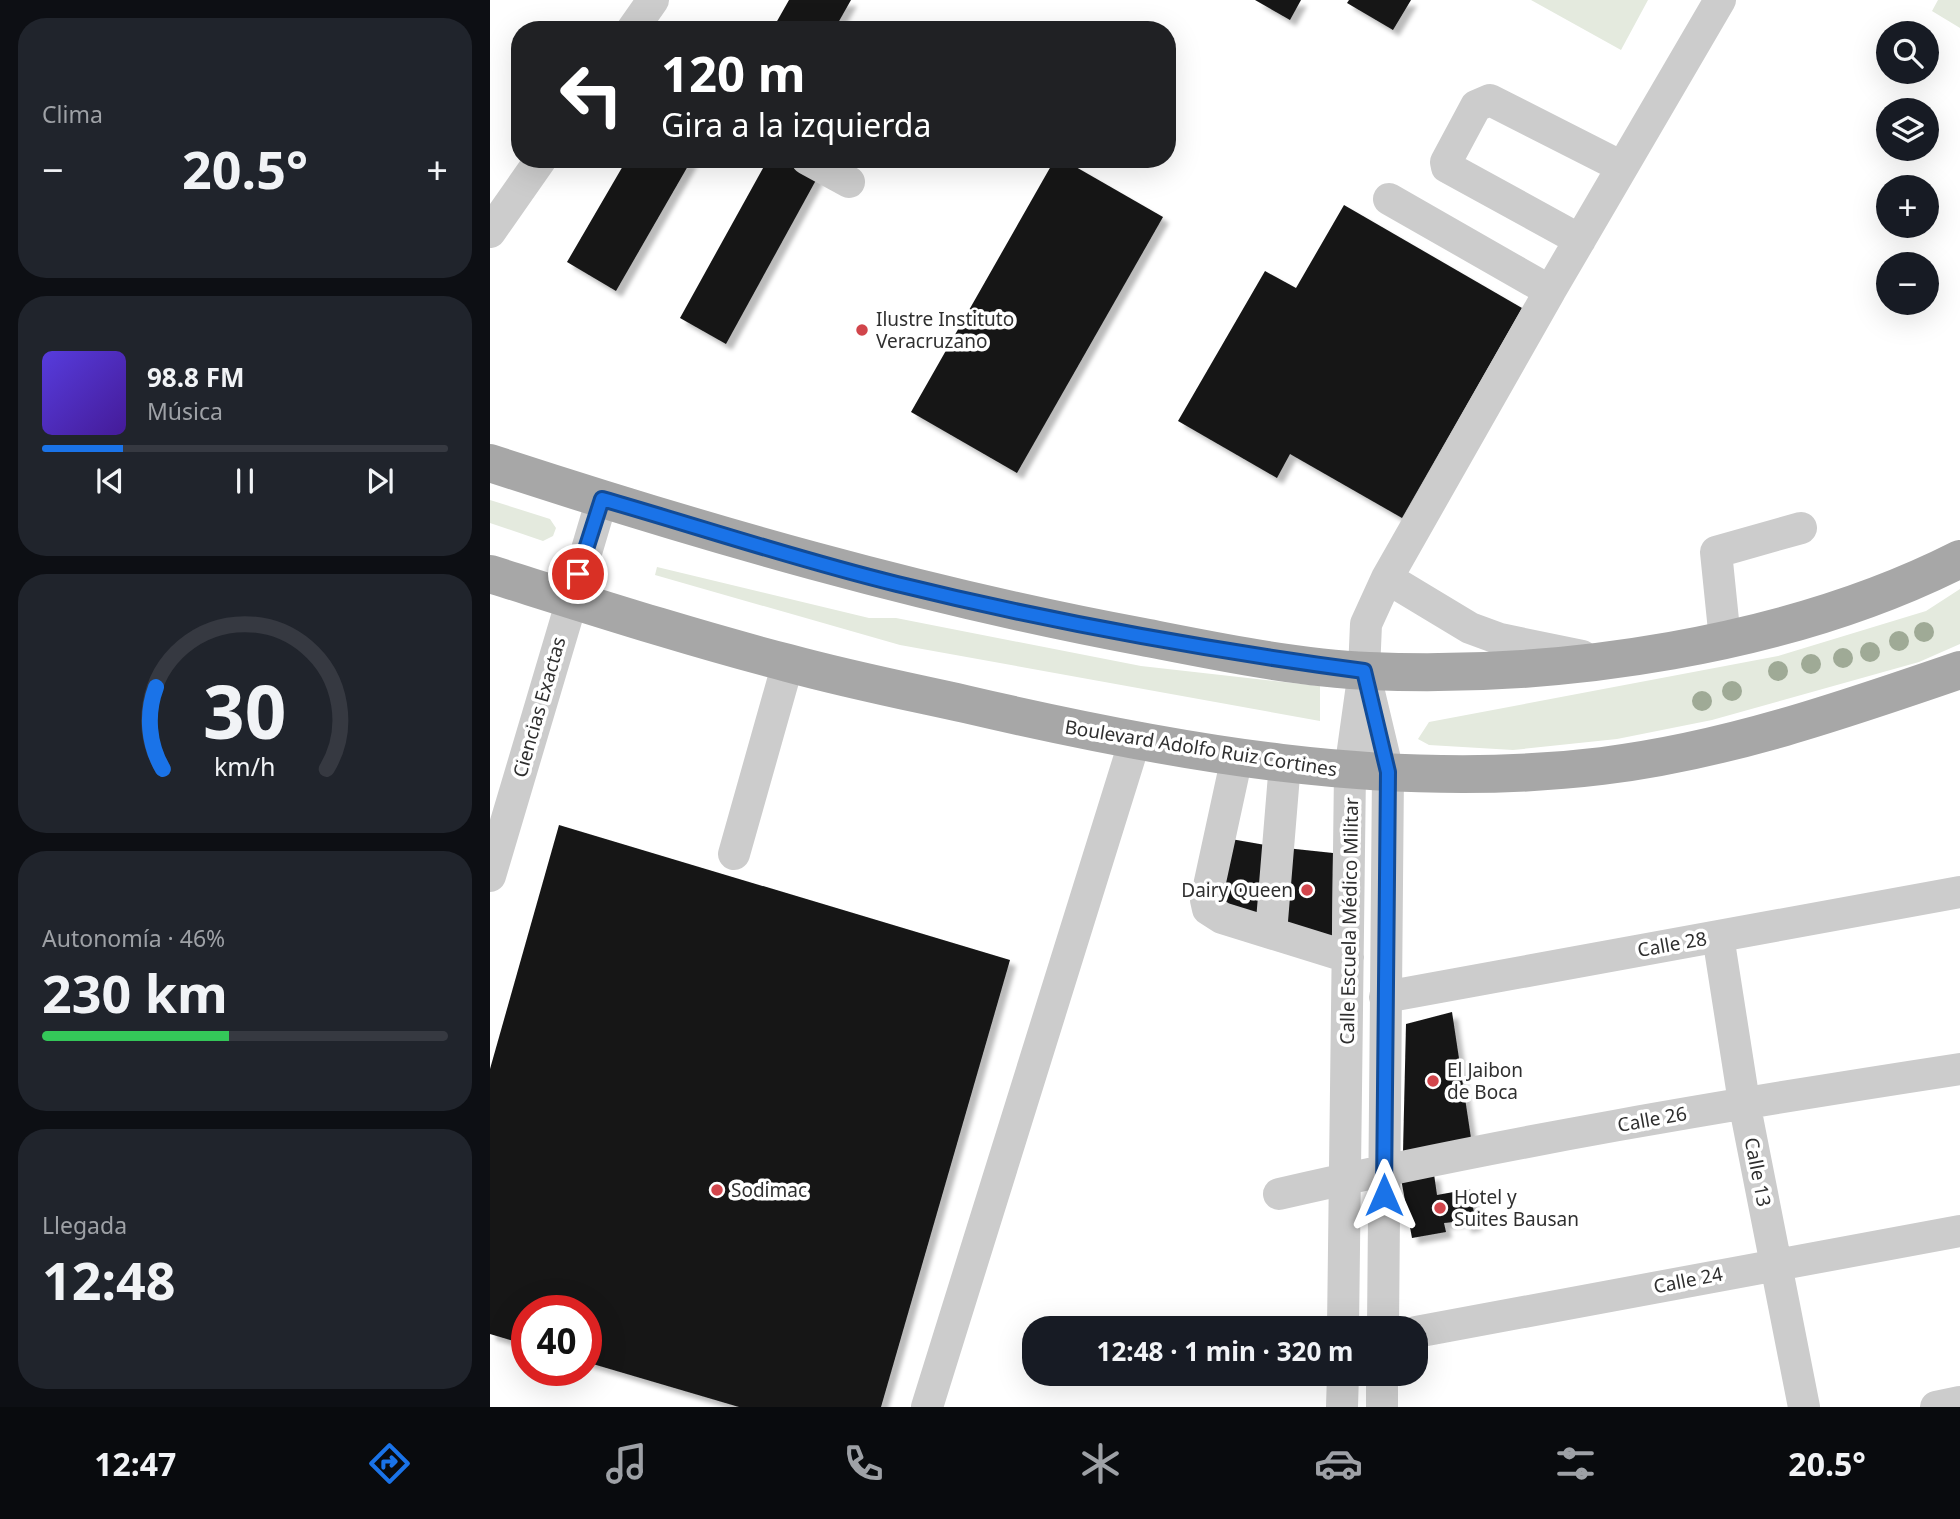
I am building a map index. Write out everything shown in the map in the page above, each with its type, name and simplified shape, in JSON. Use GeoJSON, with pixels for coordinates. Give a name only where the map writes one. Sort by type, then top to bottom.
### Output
{"type":"FeatureCollection","features":[{"type":"Feature","properties":{"kind":"main road"},"geometry":{"type":"LineString","coordinates":[[490,463],[602,499],[894,583],[1061,622],[1222,652],[1364,671],[1489,673],[1604,661],[1725,640],[1808,620],[1882,593],[1960,559]]}},
{"type":"Feature","properties":{"kind":"main road","name":"Boulevard Adolfo Ruiz Cortines"},"geometry":{"type":"LineString","coordinates":[[490,574],[788,663],[1054,725],[1237,757],[1350,771],[1602,766],[1812,721],[1960,670]]}},
{"type":"Feature","properties":{"kind":"street"},"geometry":{"type":"LineString","coordinates":[[638,21],[653,0]]}},
{"type":"Feature","properties":{"kind":"street"},"geometry":{"type":"LineString","coordinates":[[1364,671],[1366,624],[1387,578],[1720,0]]}},
{"type":"Feature","properties":{"kind":"street"},"geometry":{"type":"LineString","coordinates":[[1580,240],[1447,167],[1446,162],[1476,106],[1482,101],[1490,100],[1622,167]]}},
{"type":"Feature","properties":{"kind":"street"},"geometry":{"type":"LineString","coordinates":[[490,232],[535,168]]}},
{"type":"Feature","properties":{"kind":"street"},"geometry":{"type":"LineString","coordinates":[[823,168],[849,182]]}},
{"type":"Feature","properties":{"kind":"street"},"geometry":{"type":"LineString","coordinates":[[1389,199],[1550,291]]}},
{"type":"Feature","properties":{"kind":"street"},"geometry":{"type":"LineString","coordinates":[[490,480],[540,480]]}},
{"type":"Feature","properties":{"kind":"street","name":"Ciencias Exactas"},"geometry":{"type":"LineString","coordinates":[[490,876],[602,499]]}},
{"type":"Feature","properties":{"kind":"street"},"geometry":{"type":"LineString","coordinates":[[1725,640],[1716,551],[1801,528]]}},
{"type":"Feature","properties":{"kind":"street"},"geometry":{"type":"LineString","coordinates":[[1387,578],[1470,628],[1500,639],[1604,661]]}},
{"type":"Feature","properties":{"kind":"street"},"geometry":{"type":"LineString","coordinates":[[734,854],[788,663]]}},
{"type":"Feature","properties":{"kind":"street","name":"Calle Escuela Médico Militar"},"geometry":{"type":"LineString","coordinates":[[1343,1316],[1350,771],[1364,671]]}},
{"type":"Feature","properties":{"kind":"street","name":"Calle Escuela Médico Militar"},"geometry":{"type":"LineString","coordinates":[[1364,671],[1388,772],[1383,1316]]}},
{"type":"Feature","properties":{"kind":"street"},"geometry":{"type":"LineString","coordinates":[[927,1407],[1135,740]]}},
{"type":"Feature","properties":{"kind":"street"},"geometry":{"type":"LineString","coordinates":[[1237,757],[1206,900],[1208,909],[1222,918],[1348,957]]}},
{"type":"Feature","properties":{"kind":"street"},"geometry":{"type":"LineString","coordinates":[[1271,933],[1285,763]]}},
{"type":"Feature","properties":{"kind":"street","name":"Calle 28"},"geometry":{"type":"LineString","coordinates":[[1385,997],[1960,892]]}},
{"type":"Feature","properties":{"kind":"street","name":"Calle 13"},"geometry":{"type":"LineString","coordinates":[[1718,936],[1744,1102],[1804,1407]]}},
{"type":"Feature","properties":{"kind":"street","name":"Calle 26"},"geometry":{"type":"LineString","coordinates":[[1279,1194],[1384,1168],[1744,1102],[1960,1069]]}},
{"type":"Feature","properties":{"kind":"street","name":"Calle 24"},"geometry":{"type":"LineString","coordinates":[[1428,1330],[1960,1231]]}},
{"type":"Feature","properties":{"kind":"street"},"geometry":{"type":"LineString","coordinates":[[1342,1407],[1343,1386]]}},
{"type":"Feature","properties":{"kind":"street"},"geometry":{"type":"LineString","coordinates":[[1382,1386],[1382,1407]]}},
{"type":"Feature","properties":{"kind":"street"},"geometry":{"type":"LineString","coordinates":[[1936,1407],[1960,1402]]}},
{"type":"Feature","properties":{"kind":"shaded area"},"geometry":{"type":"Polygon","coordinates":[[[1531,0],[1648,0],[1621,50],[1531,0]]]}},
{"type":"Feature","properties":{"kind":"shaded area"},"geometry":{"type":"Polygon","coordinates":[[[1938,0],[1960,0],[1960,28],[1932,11],[1938,0]]]}},
{"type":"Feature","properties":{"kind":"shaded area"},"geometry":{"type":"Polygon","coordinates":[[[490,500],[550,519],[556,528],[553,536],[543,541],[490,523],[490,500]]]}},
{"type":"Feature","properties":{"kind":"shaded area"},"geometry":{"type":"Polygon","coordinates":[[[657,567],[869,618],[896,618],[1141,666],[1320,686],[1320,721],[900,645],[655,575],[657,567]]]}},
{"type":"Feature","properties":{"kind":"shaded area"},"geometry":{"type":"Polygon","coordinates":[[[1960,589],[1960,644],[1919,662],[1712,720],[1617,739],[1513,750],[1429,745],[1418,739],[1429,722],[1778,656],[1926,611],[1960,589]]]}},
{"type":"Feature","properties":{"kind":"building"},"geometry":{"type":"Polygon","coordinates":[[[789,0],[851,0],[839,21],[777,21],[789,0]]]}},
{"type":"Feature","properties":{"kind":"building"},"geometry":{"type":"Polygon","coordinates":[[[1255,0],[1301,0],[1290,20],[1255,0]]]}},
{"type":"Feature","properties":{"kind":"building"},"geometry":{"type":"Polygon","coordinates":[[[1349,0],[1411,0],[1393,30],[1347,3],[1349,0]]]}},
{"type":"Feature","properties":{"kind":"building"},"geometry":{"type":"Polygon","coordinates":[[[622,168],[687,168],[616,291],[567,262],[622,168]]]}},
{"type":"Feature","properties":{"kind":"building"},"geometry":{"type":"Polygon","coordinates":[[[763,168],[816,168],[821,171],[726,344],[680,318],[763,168]]]}},
{"type":"Feature","properties":{"kind":"building"},"geometry":{"type":"Polygon","coordinates":[[[1050,168],[1078,168],[1163,217],[1017,473],[911,412],[1050,168]]]}},
{"type":"Feature","properties":{"kind":"building"},"geometry":{"type":"Polygon","coordinates":[[[1344,205],[1522,308],[1402,518],[1290,454],[1277,478],[1178,421],[1265,271],[1296,288],[1344,205]]]}},
{"type":"Feature","properties":{"kind":"building","name":"Sodimac"},"geometry":{"type":"Polygon","coordinates":[[[559,825],[1010,960],[881,1407],[739,1407],[602,1367],[602,1295],[511,1295],[511,1340],[490,1334],[490,1069],[559,825]]]}},
{"type":"Feature","properties":{"kind":"building"},"geometry":{"type":"Polygon","coordinates":[[[1231,839],[1271,846],[1263,921],[1218,909],[1231,839]]]}},
{"type":"Feature","properties":{"kind":"building","name":"Dairy Queen"},"geometry":{"type":"Polygon","coordinates":[[[1286,848],[1333,853],[1332,942],[1279,927],[1286,848]]]}},
{"type":"Feature","properties":{"kind":"building","name":"El Jaibon de Boca"},"geometry":{"type":"Polygon","coordinates":[[[1452,1012],[1471,1138],[1403,1152],[1406,1024],[1452,1012]]]}},
{"type":"Feature","properties":{"kind":"building","name":"Hotel y Suites Bausan"},"geometry":{"type":"Polygon","coordinates":[[[1434,1174],[1437,1195],[1470,1189],[1476,1225],[1465,1227],[1464,1221],[1444,1223],[1446,1232],[1412,1238],[1401,1179],[1434,1174]]]}},
{"type":"Feature","properties":{"kind":"place","name":"Ilustre Instituto Veracruzano"},"geometry":{"type":"Point","coordinates":[862,330]}},
{"type":"Feature","properties":{"kind":"place","name":"Dairy Queen"},"geometry":{"type":"Point","coordinates":[1307,890]}},
{"type":"Feature","properties":{"kind":"place","name":"El Jaibon de Boca"},"geometry":{"type":"Point","coordinates":[1433,1081]}},
{"type":"Feature","properties":{"kind":"place","name":"Sodimac"},"geometry":{"type":"Point","coordinates":[717,1190]}},
{"type":"Feature","properties":{"kind":"place","name":"Hotel y Suites Bausan"},"geometry":{"type":"Point","coordinates":[1440,1208]}},
{"type":"Feature","properties":{"kind":"route"},"geometry":{"type":"LineString","coordinates":[[578,574],[602,499],[894,583],[1061,622],[1222,652],[1364,671],[1388,772],[1384,1195]]}}]}
